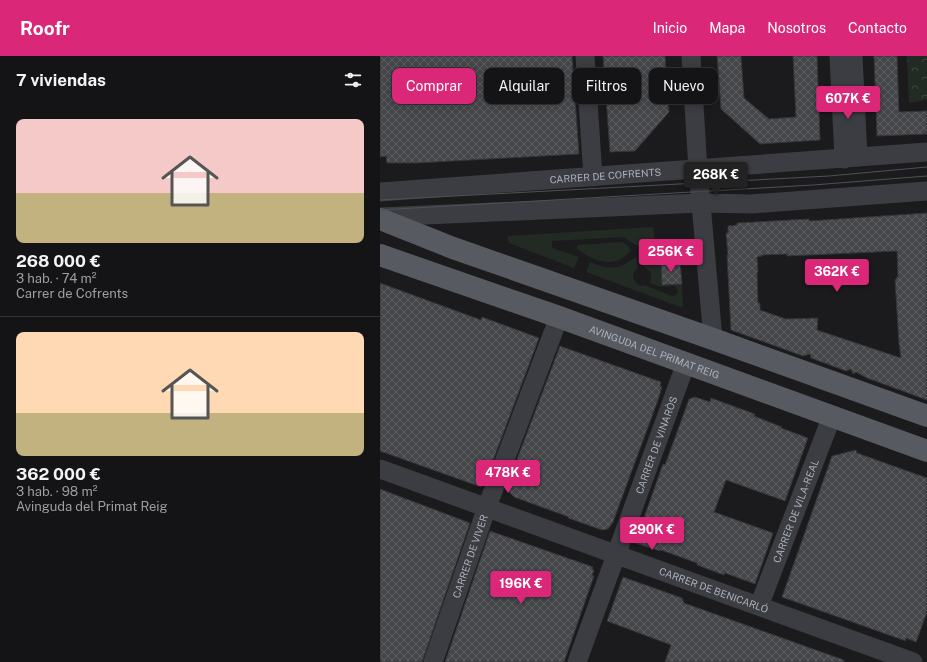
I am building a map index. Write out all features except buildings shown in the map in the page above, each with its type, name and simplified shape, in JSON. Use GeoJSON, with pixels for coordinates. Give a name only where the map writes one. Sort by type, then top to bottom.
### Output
{"type":"FeatureCollection","features":[{"type":"Feature","properties":{"kind":"main road"},"geometry":{"type":"LineString","coordinates":[[380,218],[452,248],[713,339],[927,416]]}},
{"type":"Feature","properties":{"kind":"main road","name":"AVINGUDA DEL PRIMAT REIG"},"geometry":{"type":"LineString","coordinates":[[380,255],[559,317],[927,451]]}},
{"type":"Feature","properties":{"kind":"street"},"geometry":{"type":"LineString","coordinates":[[585,56],[593,177]]}},
{"type":"Feature","properties":{"kind":"street"},"geometry":{"type":"LineString","coordinates":[[691,56],[698,170],[713,339]]}},
{"type":"Feature","properties":{"kind":"street"},"geometry":{"type":"LineString","coordinates":[[839,56],[848,99],[851,158]]}},
{"type":"Feature","properties":{"kind":"street"},"geometry":{"type":"LineString","coordinates":[[848,99],[854,56]]}},
{"type":"Feature","properties":{"kind":"street","name":"CARRER DE COFRENTS"},"geometry":{"type":"LineString","coordinates":[[380,192],[698,170],[927,152]]}},
{"type":"Feature","properties":{"kind":"street"},"geometry":{"type":"LineString","coordinates":[[380,218],[701,203],[751,204],[927,191]]}},
{"type":"Feature","properties":{"kind":"street","name":"CARRER DE VIVER"},"geometry":{"type":"LineString","coordinates":[[433,662],[487,508],[559,317]]}},
{"type":"Feature","properties":{"kind":"street","name":"CARRER DE VINARÒS"},"geometry":{"type":"LineString","coordinates":[[577,662],[686,363]]}},
{"type":"Feature","properties":{"kind":"street","name":"CARRER DE VILA-REAL"},"geometry":{"type":"LineString","coordinates":[[759,606],[832,416]]}},
{"type":"Feature","properties":{"kind":"street","name":"CARRER DE BENICARLÓ"},"geometry":{"type":"LineString","coordinates":[[380,469],[913,662]]}},
{"type":"Feature","properties":{"kind":"green space"},"geometry":{"type":"Polygon","coordinates":[[[907,56],[927,56],[927,99],[925,100],[909,103],[907,56]]]}},
{"type":"Feature","properties":{"kind":"green space"},"geometry":{"type":"Polygon","coordinates":[[[653,227],[655,244],[638,245],[632,243],[624,237],[552,241],[552,248],[579,257],[574,268],[509,243],[507,236],[653,227]]]}},
{"type":"Feature","properties":{"kind":"green space"},"geometry":{"type":"Polygon","coordinates":[[[622,242],[629,247],[630,251],[624,257],[611,262],[596,260],[577,248],[578,245],[622,242]]]}},
{"type":"Feature","properties":{"kind":"green space"},"geometry":{"type":"Polygon","coordinates":[[[656,256],[656,263],[661,263],[663,285],[682,284],[683,308],[586,272],[590,262],[603,267],[612,268],[621,266],[636,257],[638,268],[634,272],[633,277],[637,284],[644,285],[672,296],[675,295],[678,292],[675,286],[660,287],[650,283],[651,272],[644,267],[642,257],[656,256]]]}},
{"type":"Feature","properties":{"kind":"tram line"},"geometry":{"type":"LineString","coordinates":[[380,200],[829,176],[927,167]]}},
{"type":"Feature","properties":{"kind":"tram line"},"geometry":{"type":"LineString","coordinates":[[380,210],[813,185],[927,176]]}}]}
